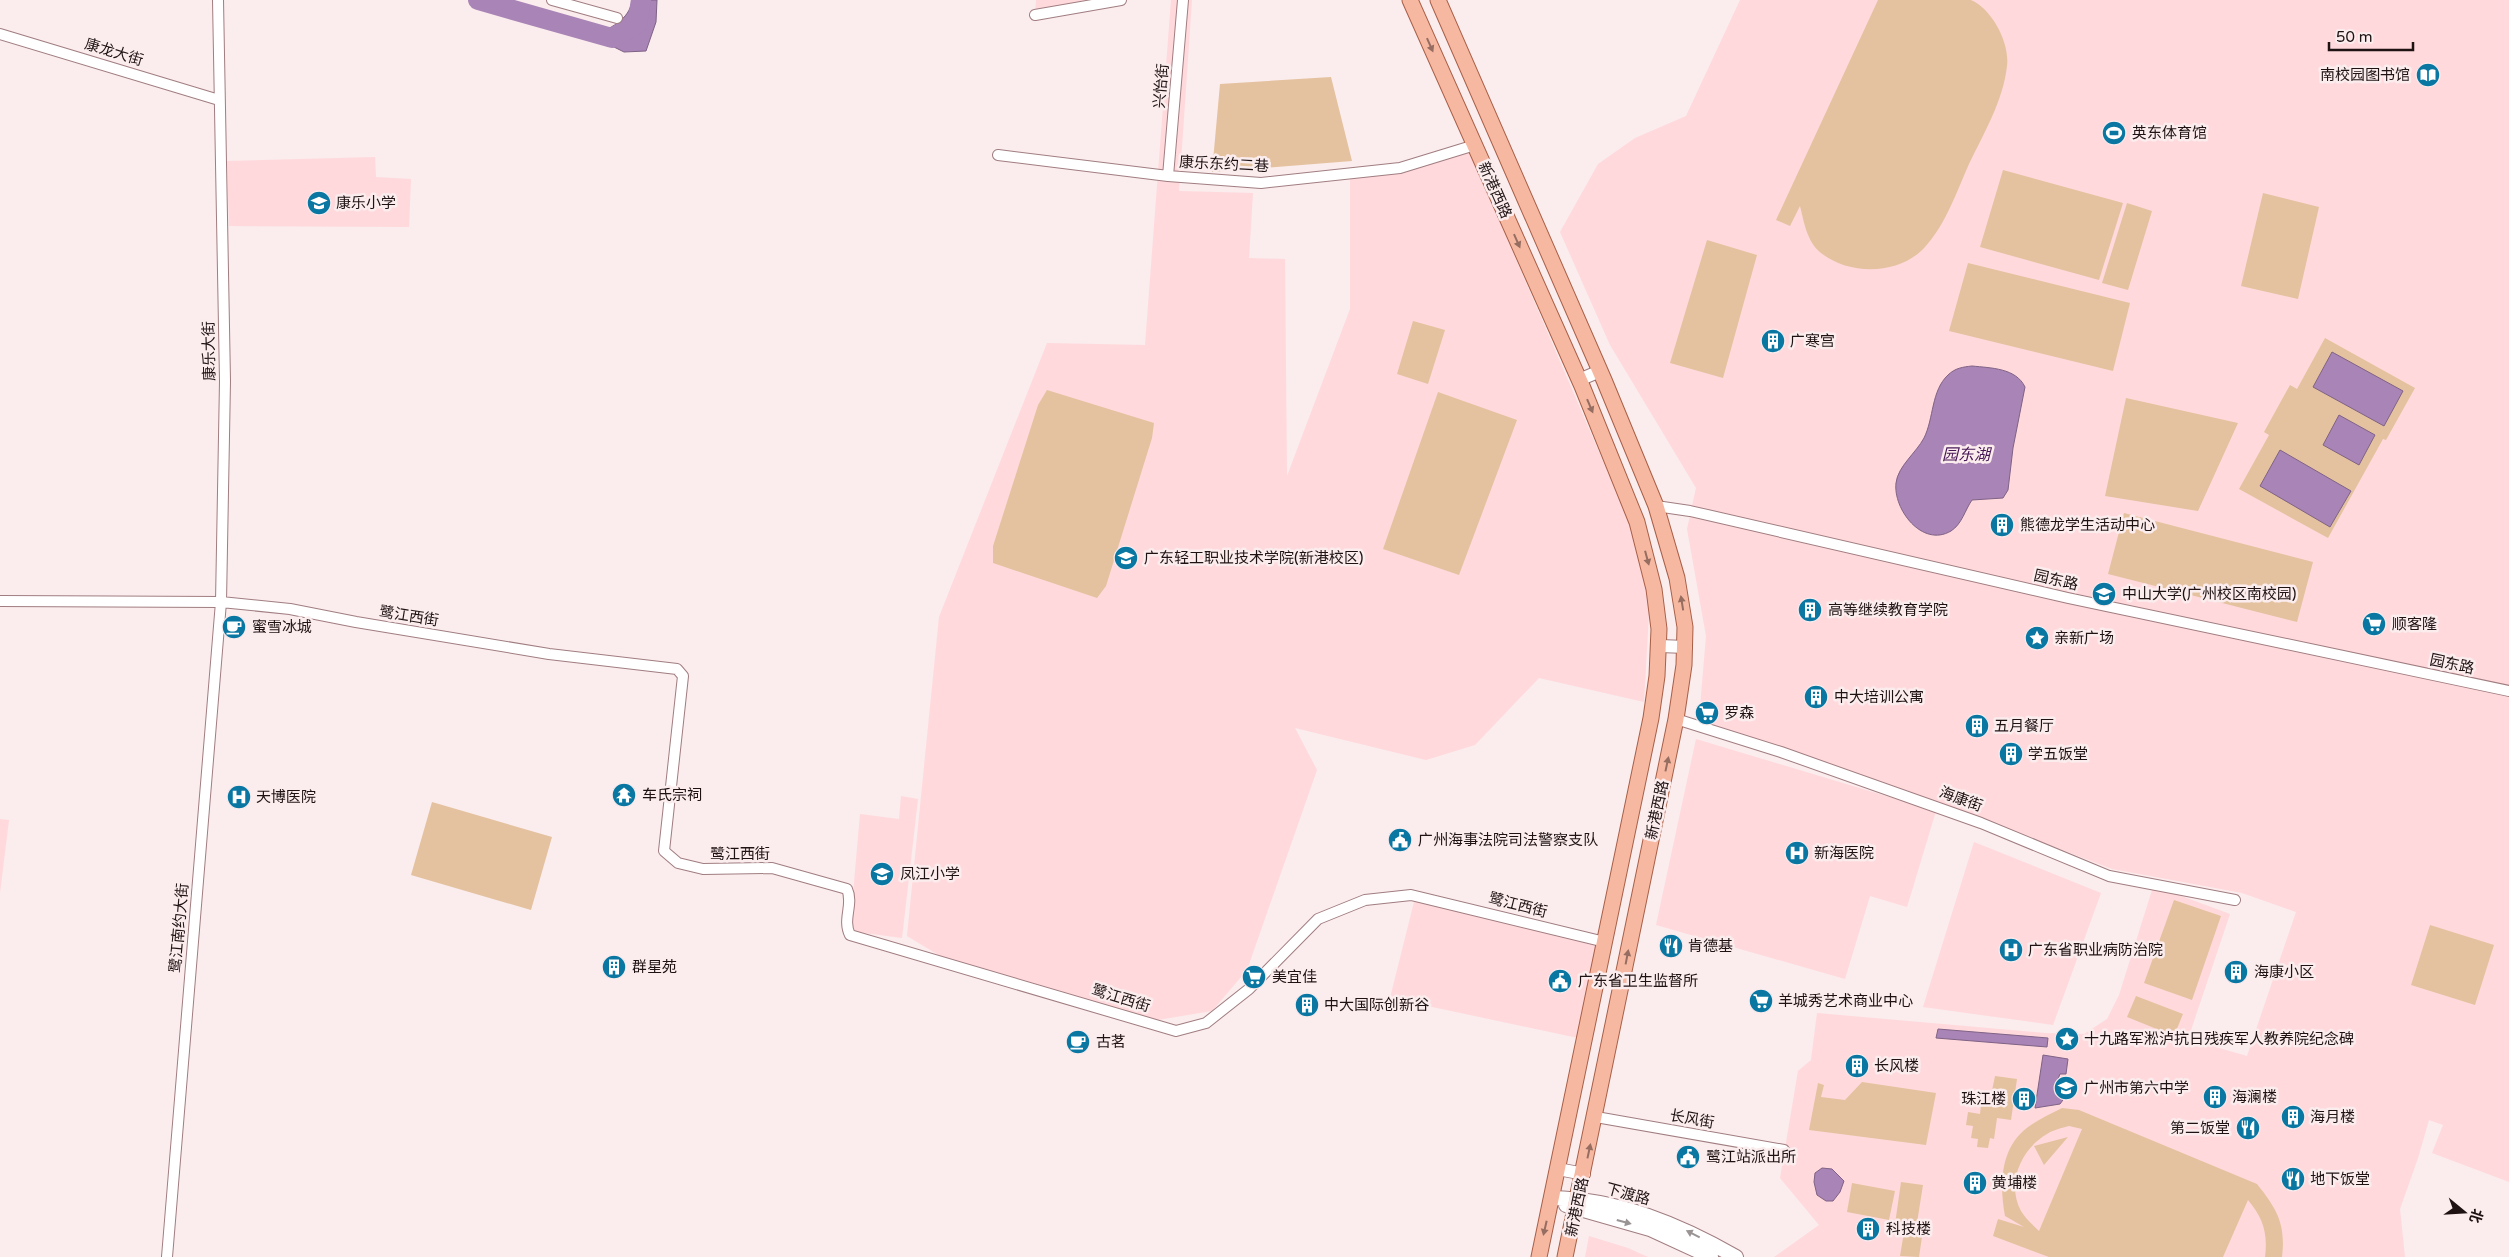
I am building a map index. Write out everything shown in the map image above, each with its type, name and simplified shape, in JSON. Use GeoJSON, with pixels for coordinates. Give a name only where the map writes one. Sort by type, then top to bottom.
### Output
{"type":"FeatureCollection","features":[{"type":"Feature","properties":{"kind":"main road","name":"新港西路"},"geometry":{"type":"LineString","coordinates":[[1410,0],[1579,380],[1636,522],[1654,589],[1660,646],[1651,718],[1539,1257]]}},
{"type":"Feature","properties":{"kind":"main road","name":"新港西路"},"geometry":{"type":"LineString","coordinates":[[1438,0],[1600,371],[1656,506],[1677,578],[1685,627],[1686,647],[1676,719],[1596,1117],[1565,1257]]}},
{"type":"Feature","properties":{"kind":"main road","name":"下渡路"},"geometry":{"type":"LineString","coordinates":[[1552,1198],[1666,1222],[1736,1257]]}},
{"type":"Feature","properties":{"kind":"main road","name":"下渡路"},"geometry":{"type":"LineString","coordinates":[[1578,1204],[1650,1229],[1711,1257]]}},
{"type":"Feature","properties":{"kind":"street","name":"康乐大街"},"geometry":{"type":"LineString","coordinates":[[218,0],[225,380],[221,602]]}},
{"type":"Feature","properties":{"kind":"street"},"geometry":{"type":"LineString","coordinates":[[552,0],[617,18]]}},
{"type":"Feature","properties":{"kind":"street"},"geometry":{"type":"LineString","coordinates":[[1035,15],[1121,0]]}},
{"type":"Feature","properties":{"kind":"street","name":"兴怡街"},"geometry":{"type":"LineString","coordinates":[[1168,176],[1183,0]]}},
{"type":"Feature","properties":{"kind":"street","name":"康龙大街"},"geometry":{"type":"LineString","coordinates":[[0,34],[219,100]]}},
{"type":"Feature","properties":{"kind":"street","name":"康乐东约二巷"},"geometry":{"type":"LineString","coordinates":[[998,155],[1168,176],[1262,183],[1400,168],[1475,145]]}},
{"type":"Feature","properties":{"kind":"street"},"geometry":{"type":"LineString","coordinates":[[1579,380],[1600,371]]}},
{"type":"Feature","properties":{"kind":"street","name":"园东路"},"geometry":{"type":"LineString","coordinates":[[1656,506],[1690,511],[2059,596],[2509,691]]}},
{"type":"Feature","properties":{"kind":"street","name":"鹭江西街"},"geometry":{"type":"LineString","coordinates":[[0,601],[221,602],[290,609],[356,622],[549,654],[677,669],[683,676],[664,851],[678,863],[703,869],[772,868],[847,889],[850,894],[846,926],[850,935],[1176,1031],[1206,1023],[1249,989],[1318,919],[1365,900],[1411,894],[1605,942]]}},
{"type":"Feature","properties":{"kind":"street","name":"鹭江南约大街"},"geometry":{"type":"LineString","coordinates":[[167,1257],[221,602]]}},
{"type":"Feature","properties":{"kind":"street"},"geometry":{"type":"LineString","coordinates":[[1660,646],[1686,647]]}},
{"type":"Feature","properties":{"kind":"street","name":"海康街"},"geometry":{"type":"LineString","coordinates":[[1676,719],[1781,752],[1964,816],[2109,876],[2235,900]]}},
{"type":"Feature","properties":{"kind":"street","name":"长风街"},"geometry":{"type":"LineString","coordinates":[[1596,1117],[1784,1150]]}},
{"type":"Feature","properties":{"kind":"street"},"geometry":{"type":"LineString","coordinates":[[1558,1169],[1584,1174]]}},
{"type":"Feature","properties":{"kind":"shaded area"},"geometry":{"type":"Polygon","coordinates":[[[1036,0],[1110,0],[1035,14],[1036,0]]]}},
{"type":"Feature","properties":{"kind":"shaded area","name":"广东轻工职业技术学院(新港校区)"},"geometry":{"type":"Polygon","coordinates":[[[1171,0],[1192,0],[1179,191],[1253,193],[1249,258],[1285,259],[1287,476],[1350,309],[1350,177],[1469,150],[1630,524],[1650,596],[1644,702],[1539,678],[1475,745],[1426,760],[1295,728],[1317,770],[1247,970],[1212,1011],[1158,1020],[960,968],[907,936],[939,617],[1047,343],[1145,345],[1171,0]]]}},
{"type":"Feature","properties":{"kind":"shaded area","name":"中山大学(广州校区南校园)"},"geometry":{"type":"Polygon","coordinates":[[[1740,0],[2509,0],[2509,1182],[2432,1153],[2443,1125],[2429,1120],[2400,1209],[2405,1257],[1774,1257],[1819,1225],[1780,1178],[1798,1071],[1811,1060],[1817,1013],[2045,1033],[2084,1034],[2107,1019],[2119,995],[2153,887],[2230,914],[2188,1039],[2247,1056],[2296,912],[2242,893],[2112,869],[2010,830],[1739,735],[1699,719],[1706,636],[1687,529],[1696,488],[1610,345],[1560,232],[1598,164],[1635,138],[1686,116],[1740,0]]]}},
{"type":"Feature","properties":{"kind":"shaded area"},"geometry":{"type":"Polygon","coordinates":[[[1878,0],[1971,0],[1979,4],[1998,28],[2006,47],[2007,66],[2005,79],[1992,117],[1950,208],[1932,238],[1915,256],[1902,263],[1889,267],[1860,269],[1846,266],[1833,260],[1816,248],[1807,231],[1800,206],[1790,226],[1776,220],[1878,0]]]}},
{"type":"Feature","properties":{"kind":"shaded area"},"geometry":{"type":"Polygon","coordinates":[[[1331,77],[1352,161],[1212,172],[1220,84],[1331,77]]]}},
{"type":"Feature","properties":{"kind":"shaded area","name":"康乐小学"},"geometry":{"type":"Polygon","coordinates":[[[375,157],[376,177],[411,179],[409,227],[229,226],[227,161],[375,157]]]}},
{"type":"Feature","properties":{"kind":"shaded area"},"geometry":{"type":"Polygon","coordinates":[[[2003,170],[2123,203],[2099,280],[1980,247],[2003,170]]]}},
{"type":"Feature","properties":{"kind":"shaded area"},"geometry":{"type":"Polygon","coordinates":[[[2263,193],[2319,207],[2298,299],[2241,286],[2263,193]]]}},
{"type":"Feature","properties":{"kind":"shaded area"},"geometry":{"type":"Polygon","coordinates":[[[2127,203],[2152,211],[2128,290],[2102,283],[2127,203]]]}},
{"type":"Feature","properties":{"kind":"shaded area"},"geometry":{"type":"Polygon","coordinates":[[[1707,240],[1757,255],[1723,378],[1670,363],[1707,240]]]}},
{"type":"Feature","properties":{"kind":"shaded area"},"geometry":{"type":"Polygon","coordinates":[[[1968,263],[2130,303],[2113,371],[1949,331],[1968,263]]]}},
{"type":"Feature","properties":{"kind":"shaded area"},"geometry":{"type":"Polygon","coordinates":[[[1413,321],[1445,330],[1428,384],[1397,374],[1413,321]]]}},
{"type":"Feature","properties":{"kind":"shaded area"},"geometry":{"type":"Polygon","coordinates":[[[2325,338],[2415,388],[2386,440],[2383,439],[2328,538],[2239,489],[2269,435],[2264,432],[2290,385],[2297,389],[2325,338]]]}},
{"type":"Feature","properties":{"kind":"shaded area"},"geometry":{"type":"Polygon","coordinates":[[[1047,390],[1154,423],[1152,438],[1106,586],[1097,598],[993,563],[993,546],[1038,405],[1047,390]]]}},
{"type":"Feature","properties":{"kind":"shaded area"},"geometry":{"type":"Polygon","coordinates":[[[1438,392],[1517,420],[1459,575],[1383,549],[1438,392]]]}},
{"type":"Feature","properties":{"kind":"shaded area"},"geometry":{"type":"Polygon","coordinates":[[[2126,398],[2238,423],[2198,511],[2105,496],[2126,398]]]}},
{"type":"Feature","properties":{"kind":"shaded area"},"geometry":{"type":"Polygon","coordinates":[[[2124,513],[2313,562],[2297,622],[2108,574],[2124,513]]]}},
{"type":"Feature","properties":{"kind":"shaded area","name":"新海医院"},"geometry":{"type":"Polygon","coordinates":[[[1696,739],[1936,811],[1907,907],[1870,896],[1845,979],[1656,925],[1696,739]]]}},
{"type":"Feature","properties":{"kind":"shaded area","name":"凤江小学"},"geometry":{"type":"Polygon","coordinates":[[[901,796],[918,799],[902,938],[857,932],[850,928],[860,814],[899,819],[901,796]]]}},
{"type":"Feature","properties":{"kind":"shaded area"},"geometry":{"type":"Polygon","coordinates":[[[432,802],[552,837],[531,910],[411,875],[432,802]]]}},
{"type":"Feature","properties":{"kind":"shaded area"},"geometry":{"type":"Polygon","coordinates":[[[0,819],[9,820],[0,893],[0,819]]]}},
{"type":"Feature","properties":{"kind":"shaded area","name":"广东省职业病防治院"},"geometry":{"type":"Polygon","coordinates":[[[1974,842],[2101,893],[2053,1025],[1923,1007],[1974,842]]]}},
{"type":"Feature","properties":{"kind":"shaded area"},"geometry":{"type":"Polygon","coordinates":[[[1415,898],[1598,942],[1578,1038],[1390,998],[1415,898]]]}},
{"type":"Feature","properties":{"kind":"shaded area"},"geometry":{"type":"Polygon","coordinates":[[[2174,900],[2221,916],[2192,1000],[2144,983],[2174,900]]]}},
{"type":"Feature","properties":{"kind":"shaded area"},"geometry":{"type":"Polygon","coordinates":[[[2430,925],[2494,945],[2475,1005],[2411,985],[2430,925]]]}},
{"type":"Feature","properties":{"kind":"shaded area"},"geometry":{"type":"Polygon","coordinates":[[[2136,996],[2183,1014],[2174,1036],[2127,1017],[2136,996]]]}},
{"type":"Feature","properties":{"kind":"shaded area"},"geometry":{"type":"Polygon","coordinates":[[[1995,1076],[2017,1079],[2011,1120],[1997,1118],[1994,1139],[1990,1138],[1988,1148],[1977,1147],[1978,1139],[1971,1138],[1973,1126],[1966,1125],[1968,1112],[1980,1114],[1981,1104],[1977,1104],[1978,1098],[1990,1100],[1995,1076]]]}},
{"type":"Feature","properties":{"kind":"shaded area"},"geometry":{"type":"Polygon","coordinates":[[[1862,1082],[1936,1093],[1926,1145],[1809,1130],[1818,1083],[1824,1085],[1821,1097],[1845,1100],[1862,1082]]]}},
{"type":"Feature","properties":{"kind":"shaded area"},"geometry":{"type":"Polygon","coordinates":[[[2062,1108],[2079,1110],[2257,1184],[2275,1209],[2281,1226],[2283,1235],[2282,1257],[2265,1257],[2266,1240],[2263,1226],[2248,1200],[2223,1257],[2049,1257],[1993,1236],[1998,1219],[2024,1227],[2005,1216],[2003,1204],[2002,1178],[2004,1166],[2013,1143],[2031,1125],[2062,1108]],[[2069,1126],[2055,1130],[2038,1140],[2023,1158],[2016,1178],[2017,1200],[2023,1214],[2039,1231],[2082,1129],[2069,1126]]]}},
{"type":"Feature","properties":{"kind":"shaded area"},"geometry":{"type":"Polygon","coordinates":[[[2068,1137],[2044,1165],[2034,1146],[2068,1137]]]}},
{"type":"Feature","properties":{"kind":"shaded area"},"geometry":{"type":"Polygon","coordinates":[[[1901,1182],[1923,1185],[1916,1229],[1923,1230],[1919,1257],[1900,1256],[1905,1226],[1895,1224],[1901,1182]]]}},
{"type":"Feature","properties":{"kind":"shaded area"},"geometry":{"type":"Polygon","coordinates":[[[1852,1183],[1895,1191],[1889,1220],[1847,1212],[1852,1183]]]}},
{"type":"Feature","properties":{"kind":"shaded area"},"geometry":{"type":"Polygon","coordinates":[[[1589,1236],[1628,1248],[1648,1257],[1585,1257],[1589,1236]]]}},
{"type":"Feature","properties":{"kind":"water"},"geometry":{"type":"Polygon","coordinates":[[[632,0],[657,0],[656,22],[646,51],[624,52],[592,36],[618,23],[627,13],[632,0]]]}},
{"type":"Feature","properties":{"kind":"water"},"geometry":{"type":"Polygon","coordinates":[[[2332,352],[2403,391],[2384,426],[2313,387],[2332,352]]]}},
{"type":"Feature","properties":{"kind":"water","name":"园东湖"},"geometry":{"type":"Polygon","coordinates":[[[1972,366],[2002,370],[2016,376],[2025,387],[2013,448],[2008,490],[2003,498],[1972,500],[1955,528],[1940,535],[1930,534],[1920,530],[1904,514],[1896,493],[1897,477],[1924,438],[1942,381],[1953,371],[1962,367],[1972,366]]]}},
{"type":"Feature","properties":{"kind":"water"},"geometry":{"type":"Polygon","coordinates":[[[2339,415],[2375,435],[2359,465],[2323,445],[2339,415]]]}},
{"type":"Feature","properties":{"kind":"water"},"geometry":{"type":"Polygon","coordinates":[[[2280,450],[2351,491],[2330,527],[2260,486],[2280,450]]]}},
{"type":"Feature","properties":{"kind":"water"},"geometry":{"type":"Polygon","coordinates":[[[1938,1029],[2048,1038],[2047,1047],[1936,1038],[1938,1029]]]}},
{"type":"Feature","properties":{"kind":"water"},"geometry":{"type":"Polygon","coordinates":[[[2043,1055],[2068,1059],[2066,1074],[2060,1074],[2058,1079],[2061,1091],[2068,1093],[2060,1104],[2035,1108],[2043,1055]]]}},
{"type":"Feature","properties":{"kind":"water"},"geometry":{"type":"Polygon","coordinates":[[[1822,1168],[1832,1169],[1844,1181],[1840,1192],[1833,1201],[1826,1201],[1817,1195],[1814,1182],[1815,1173],[1822,1168]]]}},
{"type":"Feature","properties":{"kind":"waterway"},"geometry":{"type":"LineString","coordinates":[[478,0],[612,38],[637,24],[641,0]]}},
{"type":"Feature","properties":{"kind":"place","name":"南校园图书馆"},"geometry":{"type":"Point","coordinates":[2428,75]}},
{"type":"Feature","properties":{"kind":"place","name":"英东体育馆"},"geometry":{"type":"Point","coordinates":[2114,133]}},
{"type":"Feature","properties":{"kind":"place","name":"康乐小学"},"geometry":{"type":"Point","coordinates":[319,203]}},
{"type":"Feature","properties":{"kind":"place","name":"广寒宫"},"geometry":{"type":"Point","coordinates":[1773,341]}},
{"type":"Feature","properties":{"kind":"place","name":"熊德龙学生活动中心"},"geometry":{"type":"Point","coordinates":[2002,525]}},
{"type":"Feature","properties":{"kind":"place","name":"广东轻工职业技术学院(新港校区)"},"geometry":{"type":"Point","coordinates":[1126,558]}},
{"type":"Feature","properties":{"kind":"place","name":"中山大学(广州校区南校园)"},"geometry":{"type":"Point","coordinates":[2104,594]}},
{"type":"Feature","properties":{"kind":"place","name":"高等继续教育学院"},"geometry":{"type":"Point","coordinates":[1810,610]}},
{"type":"Feature","properties":{"kind":"place","name":"顺客隆"},"geometry":{"type":"Point","coordinates":[2374,624]}},
{"type":"Feature","properties":{"kind":"place","name":"蜜雪冰城"},"geometry":{"type":"Point","coordinates":[234,627]}},
{"type":"Feature","properties":{"kind":"place","name":"亲新广场"},"geometry":{"type":"Point","coordinates":[2037,638]}},
{"type":"Feature","properties":{"kind":"place","name":"中大培训公寓"},"geometry":{"type":"Point","coordinates":[1816,697]}},
{"type":"Feature","properties":{"kind":"place","name":"罗森"},"geometry":{"type":"Point","coordinates":[1707,713]}},
{"type":"Feature","properties":{"kind":"place","name":"五月餐厅"},"geometry":{"type":"Point","coordinates":[1977,726]}},
{"type":"Feature","properties":{"kind":"place","name":"学五饭堂"},"geometry":{"type":"Point","coordinates":[2011,754]}},
{"type":"Feature","properties":{"kind":"place","name":"车氏宗祠"},"geometry":{"type":"Point","coordinates":[624,795]}},
{"type":"Feature","properties":{"kind":"place","name":"天博医院"},"geometry":{"type":"Point","coordinates":[239,797]}},
{"type":"Feature","properties":{"kind":"place","name":"广州海事法院司法警察支队"},"geometry":{"type":"Point","coordinates":[1400,840]}},
{"type":"Feature","properties":{"kind":"place","name":"新海医院"},"geometry":{"type":"Point","coordinates":[1797,853]}},
{"type":"Feature","properties":{"kind":"place","name":"凤江小学"},"geometry":{"type":"Point","coordinates":[882,874]}},
{"type":"Feature","properties":{"kind":"place","name":"肯德基"},"geometry":{"type":"Point","coordinates":[1671,946]}},
{"type":"Feature","properties":{"kind":"place","name":"广东省职业病防治院"},"geometry":{"type":"Point","coordinates":[2011,950]}},
{"type":"Feature","properties":{"kind":"place","name":"群星苑"},"geometry":{"type":"Point","coordinates":[614,967]}},
{"type":"Feature","properties":{"kind":"place","name":"海康小区"},"geometry":{"type":"Point","coordinates":[2236,972]}},
{"type":"Feature","properties":{"kind":"place","name":"美宜佳"},"geometry":{"type":"Point","coordinates":[1254,977]}},
{"type":"Feature","properties":{"kind":"place","name":"广东省卫生监督所"},"geometry":{"type":"Point","coordinates":[1560,981]}},
{"type":"Feature","properties":{"kind":"place","name":"羊城秀艺术商业中心"},"geometry":{"type":"Point","coordinates":[1761,1001]}},
{"type":"Feature","properties":{"kind":"place","name":"中大国际创新谷"},"geometry":{"type":"Point","coordinates":[1307,1005]}},
{"type":"Feature","properties":{"kind":"place","name":"十九路军淞泸抗日残疾军人教养院纪念碑"},"geometry":{"type":"Point","coordinates":[2067,1039]}},
{"type":"Feature","properties":{"kind":"place","name":"古茗"},"geometry":{"type":"Point","coordinates":[1078,1042]}},
{"type":"Feature","properties":{"kind":"place","name":"长风楼"},"geometry":{"type":"Point","coordinates":[1857,1066]}},
{"type":"Feature","properties":{"kind":"place","name":"广州市第六中学"},"geometry":{"type":"Point","coordinates":[2066,1088]}},
{"type":"Feature","properties":{"kind":"place","name":"海澜楼"},"geometry":{"type":"Point","coordinates":[2215,1097]}},
{"type":"Feature","properties":{"kind":"place","name":"珠江楼"},"geometry":{"type":"Point","coordinates":[2024,1099]}},
{"type":"Feature","properties":{"kind":"place","name":"海月楼"},"geometry":{"type":"Point","coordinates":[2293,1117]}},
{"type":"Feature","properties":{"kind":"place","name":"第二饭堂"},"geometry":{"type":"Point","coordinates":[2248,1128]}},
{"type":"Feature","properties":{"kind":"place","name":"鹭江站派出所"},"geometry":{"type":"Point","coordinates":[1688,1157]}},
{"type":"Feature","properties":{"kind":"place","name":"地下饭堂"},"geometry":{"type":"Point","coordinates":[2293,1179]}},
{"type":"Feature","properties":{"kind":"place","name":"黄埔楼"},"geometry":{"type":"Point","coordinates":[1975,1183]}},
{"type":"Feature","properties":{"kind":"place","name":"科技楼"},"geometry":{"type":"Point","coordinates":[1868,1229]}}]}
